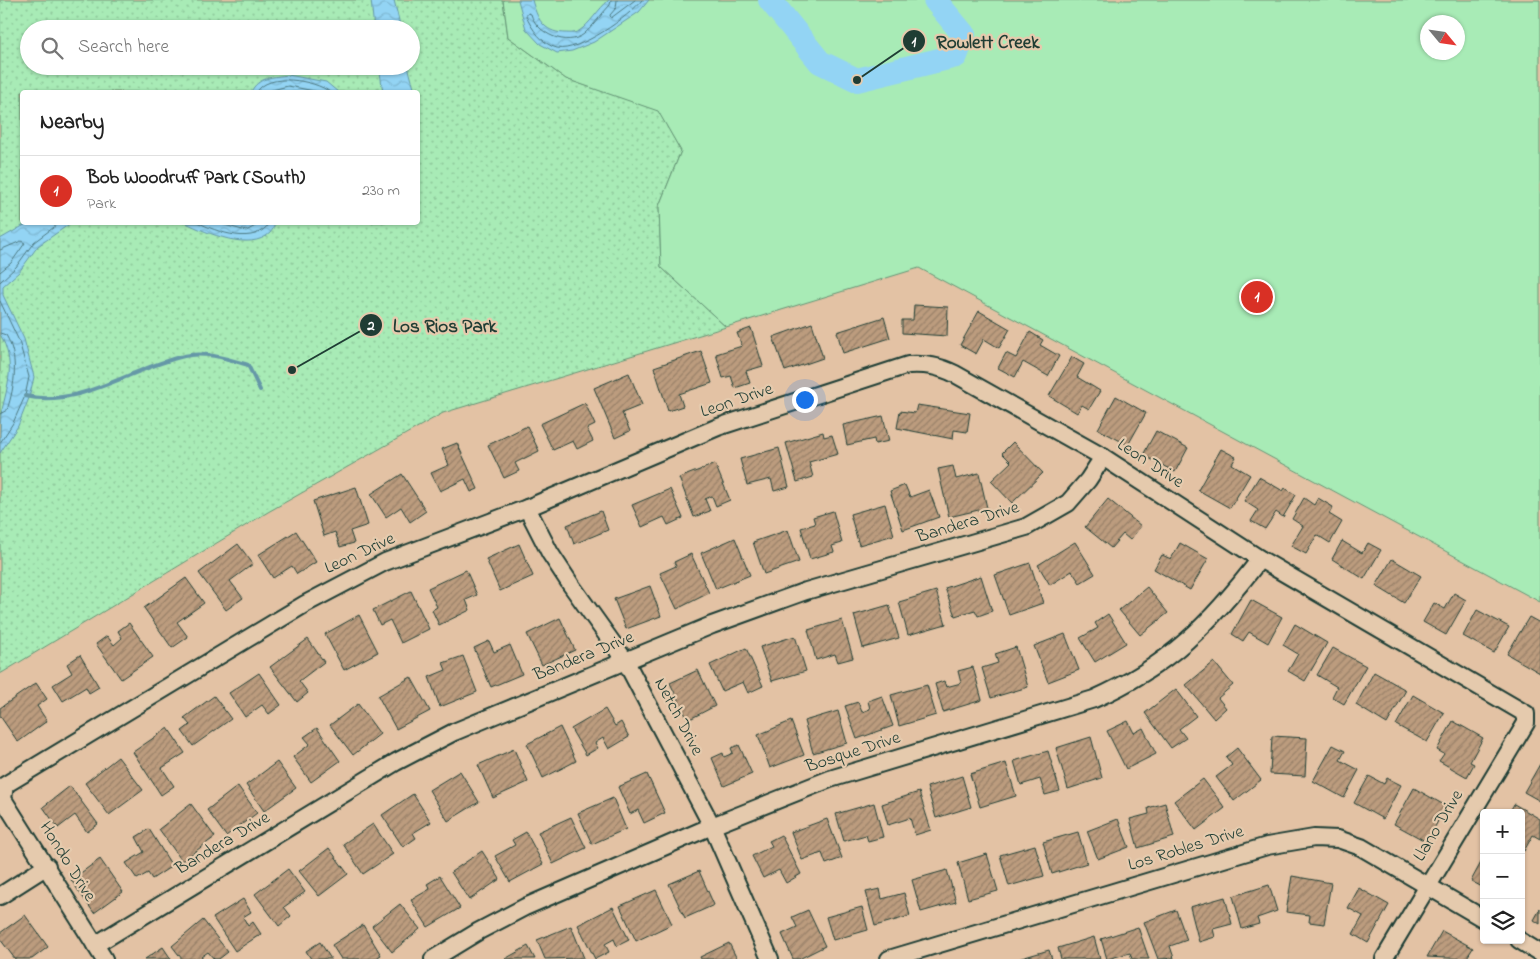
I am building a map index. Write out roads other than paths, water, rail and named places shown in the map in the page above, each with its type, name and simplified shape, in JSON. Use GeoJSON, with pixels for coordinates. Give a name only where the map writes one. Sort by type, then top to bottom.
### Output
{"type":"FeatureCollection","features":[{"type":"Feature","properties":{"kind":"street","name":"Leon Drive"},"geometry":{"type":"LineString","coordinates":[[5,785],[305,604],[385,562],[527,508],[718,428],[908,365],[938,365],[1103,457],[1260,559],[1526,714]]}},
{"type":"Feature","properties":{"kind":"street","name":"Bandera Drive"},"geometry":{"type":"LineString","coordinates":[[99,952],[396,762],[454,732],[712,625],[806,591],[1026,527],[1068,503],[1103,457]]}},
{"type":"Feature","properties":{"kind":"street","name":"Netch Drive"},"geometry":{"type":"LineString","coordinates":[[527,508],[550,553],[626,662],[712,826],[770,959]]}},
{"type":"Feature","properties":{"kind":"street","name":"Bosque Drive"},"geometry":{"type":"LineString","coordinates":[[433,959],[479,931],[525,907],[712,826],[830,779],[1094,699],[1123,687],[1160,663],[1203,628],[1260,559]]}},
{"type":"Feature","properties":{"kind":"street","name":"Llano Drive"},"geometry":{"type":"LineString","coordinates":[[1384,959],[1526,723],[1526,714]]}},
{"type":"Feature","properties":{"kind":"street","name":"Hondo Drive"},"geometry":{"type":"LineString","coordinates":[[5,785],[3,799],[47,866],[99,952]]}},
{"type":"Feature","properties":{"kind":"street","name":"Los Robles Drive"},"geometry":{"type":"LineString","coordinates":[[889,959],[1267,846],[1314,838],[1338,839],[1361,847],[1480,917]]}},
{"type":"Feature","properties":{"kind":"street"},"geometry":{"type":"LineString","coordinates":[[0,896],[47,866]]}},
{"type":"Feature","properties":{"kind":"street"},"geometry":{"type":"LineString","coordinates":[[1525,944],[1540,953]]}},
{"type":"Feature","properties":{"kind":"water"},"geometry":{"type":"Polygon","coordinates":[[[371,0],[394,0],[399,20],[373,20],[371,0]]]}},
{"type":"Feature","properties":{"kind":"water"},"geometry":{"type":"Polygon","coordinates":[[[518,0],[532,0],[536,13],[546,27],[557,32],[570,33],[577,32],[583,28],[609,0],[649,0],[639,12],[594,42],[572,51],[557,53],[540,44],[526,29],[518,0]]]}},
{"type":"Feature","properties":{"kind":"water"},"geometry":{"type":"Polygon","coordinates":[[[288,75],[326,82],[336,90],[252,90],[258,83],[272,77],[288,75]]]}},
{"type":"Feature","properties":{"kind":"water"},"geometry":{"type":"Polygon","coordinates":[[[380,75],[410,75],[414,90],[383,90],[380,75]]]}},
{"type":"Feature","properties":{"kind":"water"},"geometry":{"type":"Polygon","coordinates":[[[24,225],[68,225],[38,246],[19,272],[3,286],[3,295],[24,339],[34,377],[29,398],[18,426],[0,453],[1,414],[8,383],[9,364],[5,345],[0,334],[0,239],[24,225]]]}},
{"type":"Feature","properties":{"kind":"water"},"geometry":{"type":"Polygon","coordinates":[[[191,225],[275,225],[270,233],[262,238],[251,241],[228,239],[191,225]]]}},
{"type":"Feature","properties":{"kind":"waterway"},"geometry":{"type":"LineString","coordinates":[[770,0],[820,62],[857,80],[956,56],[964,35],[935,0]]}},
{"type":"Feature","properties":{"kind":"waterway"},"geometry":{"type":"LineString","coordinates":[[25,396],[46,398],[86,392],[164,362],[184,356],[200,354],[216,356],[248,365],[260,390]]}},
{"type":"Feature","properties":{"kind":"place","name":"Rowlett Creek"},"geometry":{"type":"Point","coordinates":[857,80]}},
{"type":"Feature","properties":{"kind":"place","name":"Bob Woodruff Park (South)"},"geometry":{"type":"Point","coordinates":[1257,297]}},
{"type":"Feature","properties":{"kind":"place","name":"Los Rios Park"},"geometry":{"type":"Point","coordinates":[292,370]}}]}
